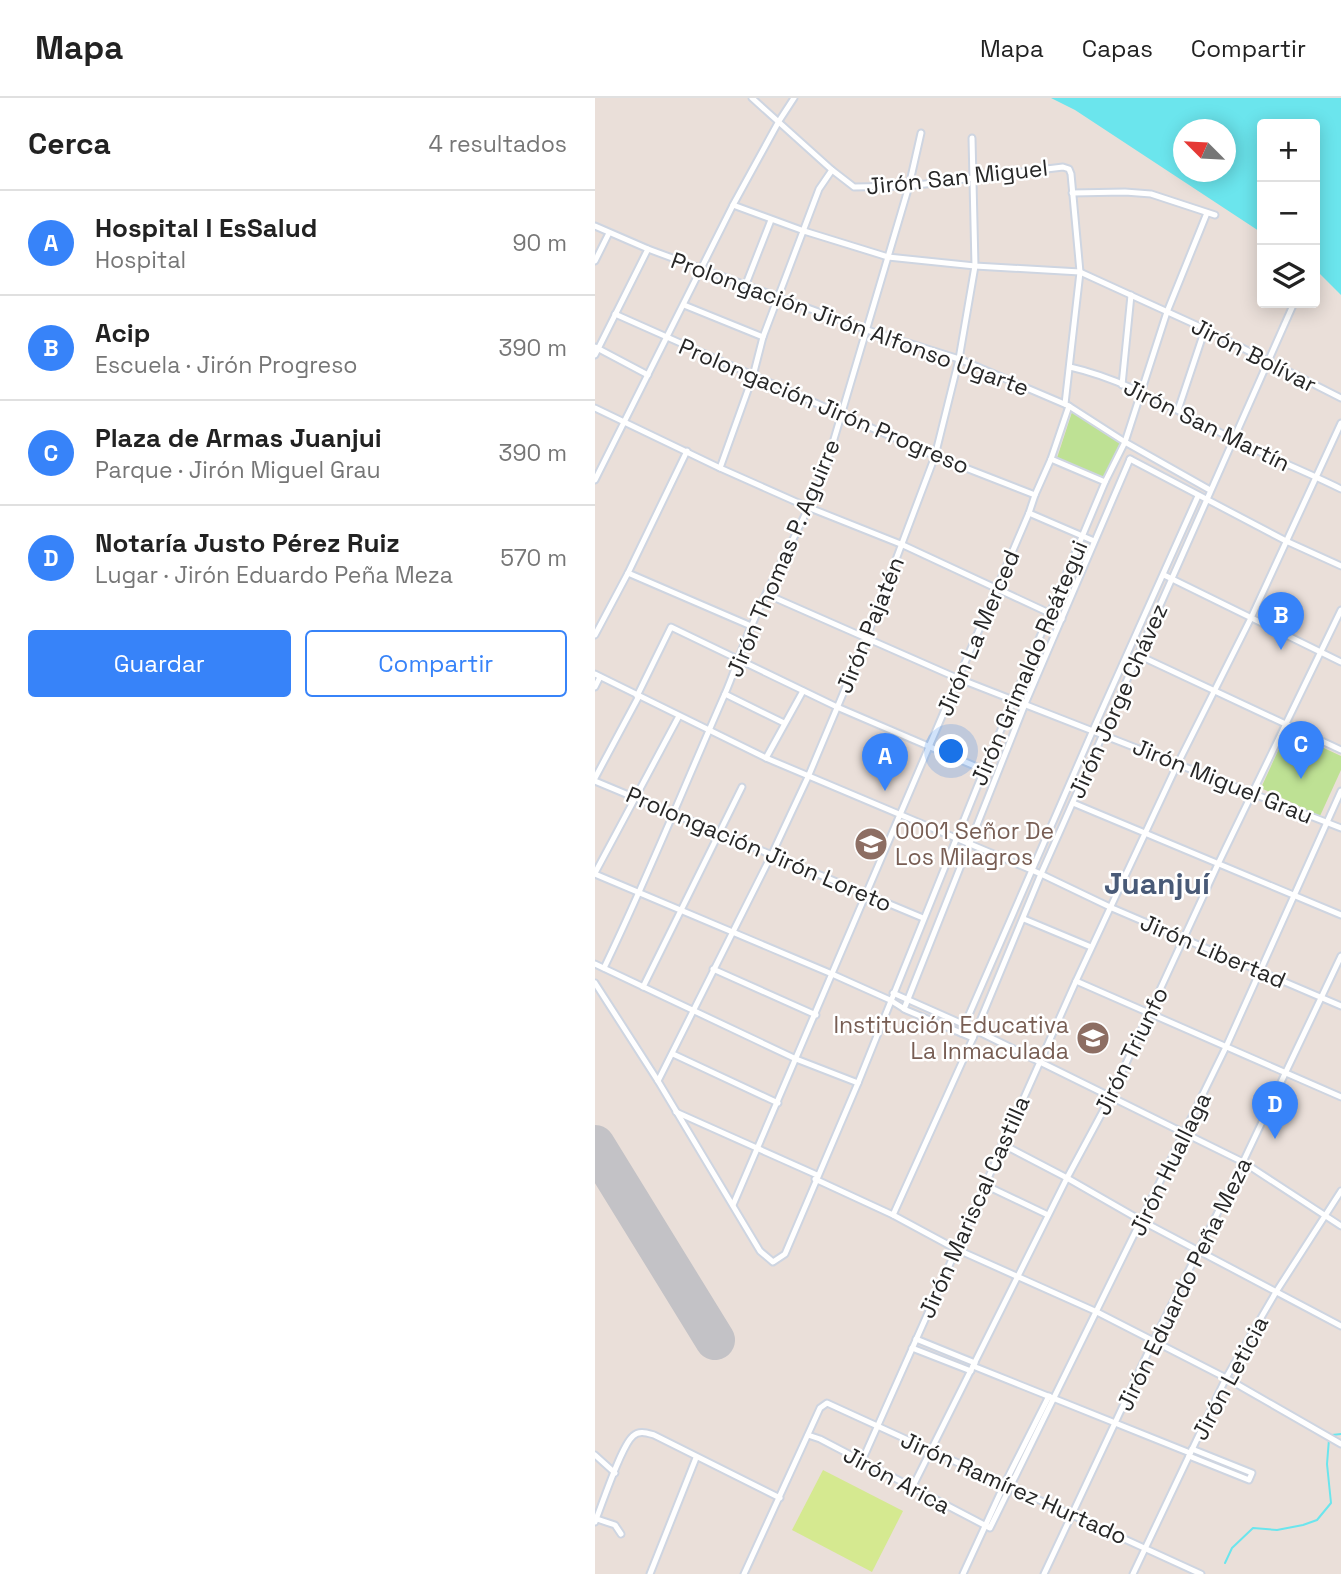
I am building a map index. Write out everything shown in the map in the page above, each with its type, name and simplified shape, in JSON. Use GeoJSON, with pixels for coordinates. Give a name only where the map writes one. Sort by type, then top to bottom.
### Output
{"type":"FeatureCollection","features":[{"type":"Feature","properties":{"kind":"street","name":"Jirón San Miguel"},"geometry":{"type":"LineString","coordinates":[[752,98],[832,170],[855,187],[909,186],[974,176],[1063,167],[1069,169]]}},
{"type":"Feature","properties":{"kind":"street"},"geometry":{"type":"LineString","coordinates":[[595,480],[733,205],[779,121],[795,98]]}},
{"type":"Feature","properties":{"kind":"street","name":"Jirón Thomas P. Aguirre"},"geometry":{"type":"LineString","coordinates":[[604,968],[675,813],[751,626],[810,508],[824,473],[909,186],[921,133]]}},
{"type":"Feature","properties":{"kind":"street","name":"Jirón Pajatén"},"geometry":{"type":"LineString","coordinates":[[658,1081],[772,854],[808,776],[866,639],[935,456],[959,359],[975,266],[972,138]]}},
{"type":"Feature","properties":{"kind":"street","name":"Jirón La Merced"},"geometry":{"type":"LineString","coordinates":[[733,1205],[759,1150],[1051,459],[1067,405],[1080,272],[1069,169]]}},
{"type":"Feature","properties":{"kind":"street"},"geometry":{"type":"LineString","coordinates":[[720,468],[753,376],[763,337],[819,189],[832,170]]}},
{"type":"Feature","properties":{"kind":"street","name":"Jirón San Miguel"},"geometry":{"type":"LineString","coordinates":[[1072,193],[1151,194],[1215,215]]}},
{"type":"Feature","properties":{"kind":"street"},"geometry":{"type":"LineString","coordinates":[[733,205],[771,220],[888,257],[975,266],[1080,272]]}},
{"type":"Feature","properties":{"kind":"street","name":"Jirón Grimaldo Reátegui"},"geometry":{"type":"LineString","coordinates":[[733,1205],[760,1251],[773,1262],[785,1254],[1013,700],[1105,482],[1125,442],[1167,312],[1207,213]]}},
{"type":"Feature","properties":{"kind":"street"},"geometry":{"type":"LineString","coordinates":[[746,284],[771,220]]}},
{"type":"Feature","properties":{"kind":"street","name":"Prolongación Jirón Alfonso Ugarte"},"geometry":{"type":"LineString","coordinates":[[595,226],[648,249],[867,330],[959,359],[1067,405],[1125,442],[1210,490]]}},
{"type":"Feature","properties":{"kind":"street"},"geometry":{"type":"LineString","coordinates":[[595,261],[609,233]]}},
{"type":"Feature","properties":{"kind":"street"},"geometry":{"type":"LineString","coordinates":[[595,355],[648,249]]}},
{"type":"Feature","properties":{"kind":"street","name":"Jirón Bolívar"},"geometry":{"type":"LineString","coordinates":[[1080,272],[1205,329],[1341,398]]}},
{"type":"Feature","properties":{"kind":"street"},"geometry":{"type":"LineString","coordinates":[[1122,384],[1131,295]]}},
{"type":"Feature","properties":{"kind":"street"},"geometry":{"type":"LineString","coordinates":[[684,305],[763,337]]}},
{"type":"Feature","properties":{"kind":"street","name":"Jirón Jorge Chávez"},"geometry":{"type":"LineString","coordinates":[[893,1215],[1292,308]]}},
{"type":"Feature","properties":{"kind":"street","name":"Prolongación Jirón Progreso"},"geometry":{"type":"LineString","coordinates":[[615,314],[935,456],[1034,495]]}},
{"type":"Feature","properties":{"kind":"street"},"geometry":{"type":"LineString","coordinates":[[1178,410],[1205,329]]}},
{"type":"Feature","properties":{"kind":"street"},"geometry":{"type":"LineString","coordinates":[[597,348],[647,375]]}},
{"type":"Feature","properties":{"kind":"street","name":"Jirón San Martín"},"geometry":{"type":"LineString","coordinates":[[1070,367],[1100,374],[1341,489]]}},
{"type":"Feature","properties":{"kind":"street"},"geometry":{"type":"LineString","coordinates":[[595,408],[720,468],[903,545],[1062,619]]}},
{"type":"Feature","properties":{"kind":"street","name":"Jirón Mariscal Castilla"},"geometry":{"type":"LineString","coordinates":[[862,1461],[1091,947],[1112,908],[1178,763],[1251,618],[1341,423]]}},
{"type":"Feature","properties":{"kind":"street"},"geometry":{"type":"LineString","coordinates":[[1125,442],[1130,459],[1286,541],[1341,566]]}},
{"type":"Feature","properties":{"kind":"street"},"geometry":{"type":"LineString","coordinates":[[595,635],[687,452]]}},
{"type":"Feature","properties":{"kind":"street"},"geometry":{"type":"LineString","coordinates":[[1051,459],[1105,482]]}},
{"type":"Feature","properties":{"kind":"street","name":"Jirón Grimaldo Reátegui"},"geometry":{"type":"LineString","coordinates":[[904,1009],[1025,704],[1130,459]]}},
{"type":"Feature","properties":{"kind":"street","name":"Jirón Jorge Chávez"},"geometry":{"type":"LineString","coordinates":[[961,1033],[1198,496]]}},
{"type":"Feature","properties":{"kind":"street"},"geometry":{"type":"LineString","coordinates":[[1029,513],[1094,541]]}},
{"type":"Feature","properties":{"kind":"street"},"geometry":{"type":"LineString","coordinates":[[628,573],[751,626]]}},
{"type":"Feature","properties":{"kind":"street"},"geometry":{"type":"LineString","coordinates":[[1164,575],[1341,662]]}},
{"type":"Feature","properties":{"kind":"street","name":"Jirón Miguel Grau"},"geometry":{"type":"LineString","coordinates":[[766,594],[957,678],[1341,828]]}},
{"type":"Feature","properties":{"kind":"street","name":"Jirón Triunfo"},"geometry":{"type":"LineString","coordinates":[[912,1488],[1109,1098],[1341,610]]}},
{"type":"Feature","properties":{"kind":"street"},"geometry":{"type":"LineString","coordinates":[[595,780],[671,627],[837,708],[984,770]]}},
{"type":"Feature","properties":{"kind":"street"},"geometry":{"type":"LineString","coordinates":[[1130,652],[1341,750]]}},
{"type":"Feature","properties":{"kind":"street"},"geometry":{"type":"LineString","coordinates":[[595,687],[598,676]]}},
{"type":"Feature","properties":{"kind":"street","name":"Jirón Libertad"},"geometry":{"type":"LineString","coordinates":[[598,676],[766,758],[1032,870],[1112,908],[1341,1006]]}},
{"type":"Feature","properties":{"kind":"street"},"geometry":{"type":"LineString","coordinates":[[766,758],[803,691]]}},
{"type":"Feature","properties":{"kind":"street"},"geometry":{"type":"LineString","coordinates":[[725,694],[784,723]]}},
{"type":"Feature","properties":{"kind":"street"},"geometry":{"type":"LineString","coordinates":[[679,716],[595,874],[832,974],[904,1009],[973,1038]]}},
{"type":"Feature","properties":{"kind":"street","name":"Prolongación Jirón Loreto"},"geometry":{"type":"LineString","coordinates":[[595,780],[923,918]]}},
{"type":"Feature","properties":{"kind":"street"},"geometry":{"type":"LineString","coordinates":[[642,987],[742,787]]}},
{"type":"Feature","properties":{"kind":"street","name":"Jirón Huallaga"},"geometry":{"type":"LineString","coordinates":[[963,1574],[985,1526],[989,1528],[1007,1486],[1184,1135],[1261,972],[1341,791]]}},
{"type":"Feature","properties":{"kind":"street"},"geometry":{"type":"LineString","coordinates":[[1064,800],[1341,915]]}},
{"type":"Feature","properties":{"kind":"street"},"geometry":{"type":"LineString","coordinates":[[1024,919],[1091,947]]}},
{"type":"Feature","properties":{"kind":"street","name":"Jirón Eduardo Peña Meza"},"geometry":{"type":"LineString","coordinates":[[1044,1574],[1153,1342],[1243,1163],[1341,956]]}},
{"type":"Feature","properties":{"kind":"street"},"geometry":{"type":"LineString","coordinates":[[595,964],[796,1059],[857,1083]]}},
{"type":"Feature","properties":{"kind":"street"},"geometry":{"type":"LineString","coordinates":[[713,969],[816,1015]]}},
{"type":"Feature","properties":{"kind":"street"},"geometry":{"type":"LineString","coordinates":[[1076,981],[1341,1097]]}},
{"type":"Feature","properties":{"kind":"street"},"geometry":{"type":"LineString","coordinates":[[595,983],[733,1205]]}},
{"type":"Feature","properties":{"kind":"street"},"geometry":{"type":"LineString","coordinates":[[893,993],[965,1025],[1243,1163],[1341,1226]]}},
{"type":"Feature","properties":{"kind":"street"},"geometry":{"type":"LineString","coordinates":[[673,1054],[778,1103]]}},
{"type":"Feature","properties":{"kind":"street"},"geometry":{"type":"LineString","coordinates":[[675,1112],[816,1177],[956,1249],[1097,1312],[1226,1378],[1341,1444]]}},
{"type":"Feature","properties":{"kind":"street"},"geometry":{"type":"LineString","coordinates":[[1002,1144],[1142,1222],[1341,1326]]}},
{"type":"Feature","properties":{"kind":"street"},"geometry":{"type":"LineString","coordinates":[[985,1185],[1048,1215]]}},
{"type":"Feature","properties":{"kind":"street","name":"Jirón Leticia"},"geometry":{"type":"LineString","coordinates":[[1134,1574],[1226,1378],[1276,1292],[1341,1191]]}},
{"type":"Feature","properties":{"kind":"street"},"geometry":{"type":"LineString","coordinates":[[916,1339],[973,1367]]}},
{"type":"Feature","properties":{"kind":"street"},"geometry":{"type":"LineString","coordinates":[[912,1348],[973,1367],[1252,1473],[1249,1480],[1191,1452]]}},
{"type":"Feature","properties":{"kind":"street","name":"Jirón Ramírez Hurtado"},"geometry":{"type":"LineString","coordinates":[[808,1435],[820,1408],[827,1403],[1201,1574]]}},
{"type":"Feature","properties":{"kind":"street"},"geometry":{"type":"LineString","coordinates":[[621,1534],[615,1525],[596,1520],[629,1441],[639,1433],[654,1435],[780,1498]]}},
{"type":"Feature","properties":{"kind":"street"},"geometry":{"type":"LineString","coordinates":[[744,1574],[808,1435]]}},
{"type":"Feature","properties":{"kind":"street","name":"Jirón Arica"},"geometry":{"type":"LineString","coordinates":[[808,1435],[985,1526]]}},
{"type":"Feature","properties":{"kind":"street"},"geometry":{"type":"LineString","coordinates":[[595,1455],[615,1474]]}},
{"type":"Feature","properties":{"kind":"street"},"geometry":{"type":"LineString","coordinates":[[650,1574],[696,1458]]}},
{"type":"Feature","properties":{"kind":"green space"},"geometry":{"type":"Polygon","coordinates":[[[1072,412],[1120,443],[1103,478],[1057,458],[1072,412]]]}},
{"type":"Feature","properties":{"kind":"green space"},"geometry":{"type":"Polygon","coordinates":[[[1287,731],[1341,756],[1341,770],[1320,816],[1261,788],[1287,731]]]}},
{"type":"Feature","properties":{"kind":"green space"},"geometry":{"type":"Polygon","coordinates":[[[823,1470],[903,1511],[872,1572],[792,1530],[823,1470]]]}},
{"type":"Feature","properties":{"kind":"water"},"geometry":{"type":"Polygon","coordinates":[[[1051,98],[1341,98],[1341,295],[1320,274],[1320,119],[1257,119],[1257,230],[1184,182],[1236,182],[1236,119],[1173,119],[1173,174],[1075,110],[1051,98]]]}},
{"type":"Feature","properties":{"kind":"waterway"},"geometry":{"type":"LineString","coordinates":[[1332,1435],[1341,1434]]}},
{"type":"Feature","properties":{"kind":"waterway"},"geometry":{"type":"LineString","coordinates":[[1225,1563],[1232,1548],[1253,1528],[1277,1530],[1317,1520],[1331,1503],[1327,1464],[1329,1439]]}},
{"type":"Feature","properties":{"kind":"runway"},"geometry":{"type":"LineString","coordinates":[[595,1145],[715,1340]]}},
{"type":"Feature","properties":{"kind":"place","name":"Acip"},"geometry":{"type":"Point","coordinates":[1281,650]}},
{"type":"Feature","properties":{"kind":"place","name":"Plaza de Armas Juanjui"},"geometry":{"type":"Point","coordinates":[1301,779]}},
{"type":"Feature","properties":{"kind":"place","name":"Hospital I EsSalud"},"geometry":{"type":"Point","coordinates":[885,791]}},
{"type":"Feature","properties":{"kind":"place","name":"0001 Señor De Los Milagros"},"geometry":{"type":"Point","coordinates":[871,844]}},
{"type":"Feature","properties":{"kind":"place","name":"Institución Educativa La Inmaculada"},"geometry":{"type":"Point","coordinates":[1093,1038]}},
{"type":"Feature","properties":{"kind":"place","name":"Notaría Justo Pérez Ruiz"},"geometry":{"type":"Point","coordinates":[1275,1139]}},
{"type":"Feature","properties":{"kind":"district","name":"Juanjuí"},"geometry":{"type":"Point","coordinates":[1157,883]}}]}
